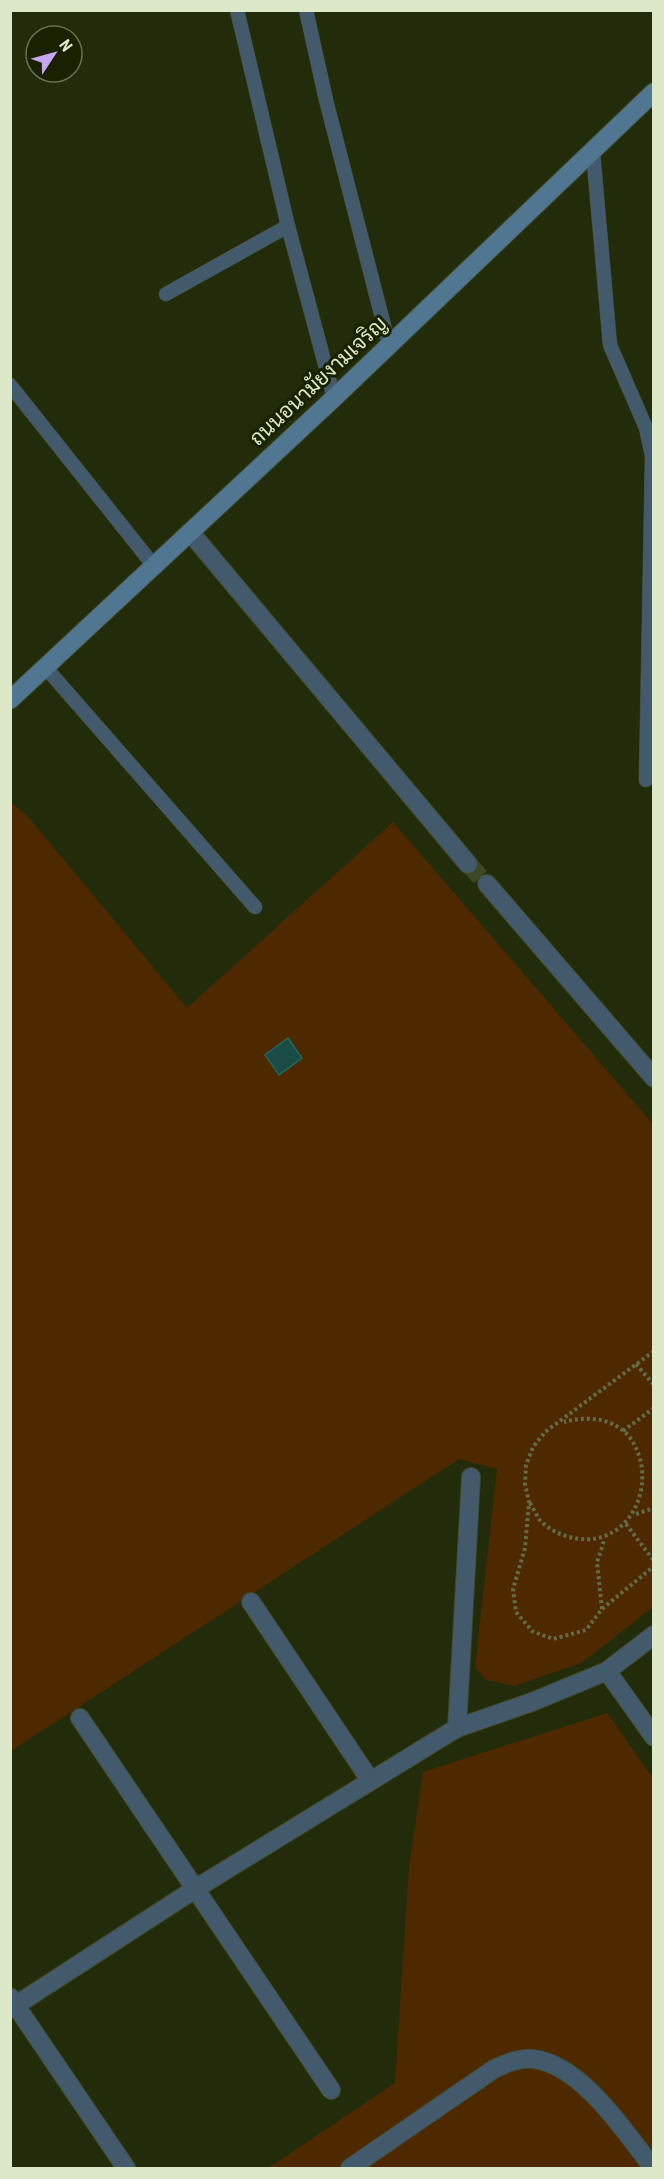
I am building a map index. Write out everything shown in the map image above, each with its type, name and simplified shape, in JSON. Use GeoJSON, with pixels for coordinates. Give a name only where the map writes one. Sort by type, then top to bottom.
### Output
{"type":"FeatureCollection","features":[{"type":"Feature","properties":{"kind":"street","name":"ถนนอนามัยงามเจริญ"},"geometry":{"type":"LineString","coordinates":[[10,700],[334,398],[654,92]]}},
{"type":"Feature","properties":{"kind":"street"},"geometry":{"type":"LineString","coordinates":[[190,532],[468,864]]}},
{"type":"Feature","properties":{"kind":"street"},"geometry":{"type":"LineString","coordinates":[[487,884],[654,1078]]}},
{"type":"Feature","properties":{"kind":"street"},"geometry":{"type":"LineString","coordinates":[[457,1728],[471,1477]]}},
{"type":"Feature","properties":{"kind":"street"},"geometry":{"type":"LineString","coordinates":[[250,1602],[370,1780]]}},
{"type":"Feature","properties":{"kind":"street"},"geometry":{"type":"LineString","coordinates":[[126,2169],[12,2004],[457,1728],[532,1702],[607,1671],[654,1635]]}},
{"type":"Feature","properties":{"kind":"street"},"geometry":{"type":"LineString","coordinates":[[607,1671],[654,1737]]}},
{"type":"Feature","properties":{"kind":"street"},"geometry":{"type":"LineString","coordinates":[[80,1718],[331,2090]]}},
{"type":"Feature","properties":{"kind":"street"},"geometry":{"type":"LineString","coordinates":[[350,2169],[494,2069],[508,2063],[532,2059],[554,2064],[583,2084],[653,2169]]}},
{"type":"Feature","properties":{"kind":"lane"},"geometry":{"type":"LineString","coordinates":[[237,10],[288,226],[334,398]]}},
{"type":"Feature","properties":{"kind":"lane"},"geometry":{"type":"LineString","coordinates":[[306,10],[326,100],[389,345]]}},
{"type":"Feature","properties":{"kind":"lane"},"geometry":{"type":"LineString","coordinates":[[593,152],[610,345],[646,428],[652,456],[646,780]]}},
{"type":"Feature","properties":{"kind":"lane"},"geometry":{"type":"LineString","coordinates":[[166,294],[288,226]]}},
{"type":"Feature","properties":{"kind":"lane"},"geometry":{"type":"LineString","coordinates":[[10,385],[154,566]]}},
{"type":"Feature","properties":{"kind":"lane"},"geometry":{"type":"LineString","coordinates":[[46,668],[255,907]]}},
{"type":"Feature","properties":{"kind":"path"},"geometry":{"type":"LineString","coordinates":[[654,1351],[561,1423],[545,1432],[533,1447],[525,1474],[529,1502],[525,1548],[513,1589],[516,1612],[532,1631],[553,1639],[586,1630],[602,1609],[654,1566]]}},
{"type":"Feature","properties":{"kind":"path"},"geometry":{"type":"LineString","coordinates":[[636,1364],[654,1385]]}},
{"type":"Feature","properties":{"kind":"path"},"geometry":{"type":"LineString","coordinates":[[623,1431],[654,1408]]}},
{"type":"Feature","properties":{"kind":"path"},"geometry":{"type":"LineString","coordinates":[[529,1502],[540,1520],[556,1533],[576,1539],[597,1539],[616,1533],[636,1514],[643,1502],[647,1482],[645,1461],[635,1443],[623,1431],[601,1419],[581,1417],[561,1423]]}},
{"type":"Feature","properties":{"kind":"path"},"geometry":{"type":"LineString","coordinates":[[636,1514],[654,1508]]}},
{"type":"Feature","properties":{"kind":"path"},"geometry":{"type":"LineString","coordinates":[[626,1524],[654,1561]]}},
{"type":"Feature","properties":{"kind":"path"},"geometry":{"type":"LineString","coordinates":[[602,1609],[597,1562],[604,1541]]}},
{"type":"Feature","properties":{"kind":"shaded area"},"geometry":{"type":"Polygon","coordinates":[[[10,801],[29,818],[187,1008],[393,822],[653,1124],[653,1607],[583,1662],[515,1686],[486,1680],[475,1667],[497,1469],[459,1459],[11,1751],[10,801]]]}},
{"type":"Feature","properties":{"kind":"shaded area"},"geometry":{"type":"Polygon","coordinates":[[[607,1713],[653,1778],[653,2168],[268,2168],[395,2083],[409,1867],[423,1772],[607,1713]]]}},
{"type":"Feature","properties":{"kind":"building"},"geometry":{"type":"Polygon","coordinates":[[[288,1038],[302,1058],[279,1075],[265,1055],[288,1038]]]}},
{"type":"Feature","properties":{"kind":"tunnel"},"geometry":{"type":"LineString","coordinates":[[468,864],[487,884]]}}]}
